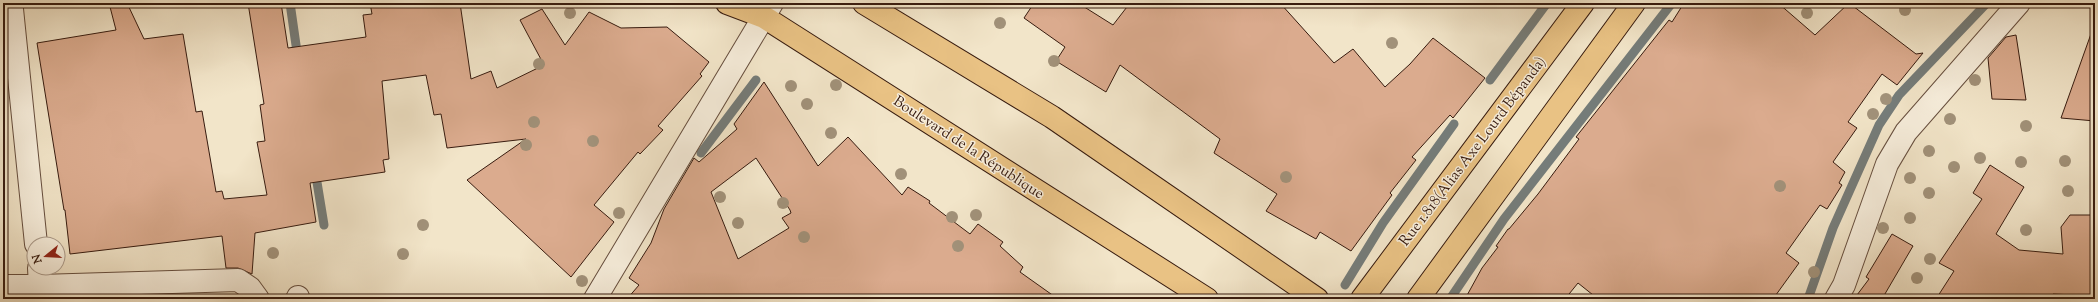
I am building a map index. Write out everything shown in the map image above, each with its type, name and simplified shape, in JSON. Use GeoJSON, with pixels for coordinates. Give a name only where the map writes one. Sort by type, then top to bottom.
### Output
{"type":"FeatureCollection","features":[{"type":"Feature","properties":{"kind":"main road","name":"Boulevard de la République"},"geometry":{"type":"LineString","coordinates":[[727,3],[768,10],[1207,299]]}},
{"type":"Feature","properties":{"kind":"main road"},"geometry":{"type":"LineString","coordinates":[[864,3],[1052,117],[1317,299]]}},
{"type":"Feature","properties":{"kind":"main road","name":"Rue 1.818(Alias Axe Lourd Bépanda)"},"geometry":{"type":"LineString","coordinates":[[1362,299],[1583,3]]}},
{"type":"Feature","properties":{"kind":"main road"},"geometry":{"type":"LineString","coordinates":[[1426,294],[1634,3]]}},
{"type":"Feature","properties":{"kind":"street"},"geometry":{"type":"LineString","coordinates":[[9,3],[12,9],[35,236]]}},
{"type":"Feature","properties":{"kind":"street"},"geometry":{"type":"LineString","coordinates":[[1836,299],[1844,285],[1887,164],[1906,132],[2019,3]]}},
{"type":"Feature","properties":{"kind":"street"},"geometry":{"type":"LineString","coordinates":[[595,299],[768,10]]}},
{"type":"Feature","properties":{"kind":"street"},"geometry":{"type":"LineString","coordinates":[[3,286],[40,277],[238,280],[250,288],[258,299]]}},
{"type":"Feature","properties":{"kind":"building"},"geometry":{"type":"Polygon","coordinates":[[[109,3],[127,3],[144,39],[183,34],[196,112],[202,111],[216,192],[222,191],[224,199],[267,195],[257,142],[265,141],[260,105],[264,104],[248,3],[281,3],[288,48],[366,37],[363,15],[372,14],[370,3],[460,3],[471,79],[491,71],[497,88],[544,65],[520,20],[542,9],[565,45],[589,12],[621,28],[667,27],[709,62],[700,74],[702,76],[658,126],[663,130],[640,154],[638,152],[594,205],[614,222],[571,277],[467,180],[526,139],[447,148],[441,114],[434,115],[426,75],[382,81],[389,159],[383,160],[385,172],[310,183],[316,222],[255,233],[252,274],[238,268],[226,268],[222,236],[70,254],[65,210],[37,43],[116,30],[109,3]]]}},
{"type":"Feature","properties":{"kind":"building"},"geometry":{"type":"Polygon","coordinates":[[[1034,3],[1078,3],[1113,25],[1130,3],[1280,3],[1334,63],[1353,49],[1385,87],[1410,64],[1433,38],[1485,78],[1453,118],[1450,115],[1412,157],[1416,160],[1390,193],[1392,195],[1351,251],[1320,232],[1316,239],[1266,211],[1277,194],[1214,153],[1220,139],[1120,65],[1106,92],[1056,61],[1065,47],[1024,18],[1034,3]]]}},
{"type":"Feature","properties":{"kind":"building"},"geometry":{"type":"Polygon","coordinates":[[[1684,3],[1778,3],[1815,35],[1849,3],[1916,54],[1923,53],[1897,85],[1882,74],[1848,122],[1857,128],[1833,162],[1845,172],[1839,183],[1842,185],[1827,209],[1820,205],[1786,253],[1799,263],[1773,299],[1598,299],[1578,283],[1565,299],[1465,299],[1482,268],[1498,247],[1496,246],[1508,229],[1538,194],[1579,139],[1576,137],[1669,20],[1672,22],[1684,3]]]}},
{"type":"Feature","properties":{"kind":"building"},"geometry":{"type":"Polygon","coordinates":[[[2092,31],[2095,32],[2095,121],[2061,118],[2092,31]]]}},
{"type":"Feature","properties":{"kind":"building"},"geometry":{"type":"Polygon","coordinates":[[[2016,35],[2026,100],[1992,99],[1988,58],[2006,37],[2016,35]]]}},
{"type":"Feature","properties":{"kind":"building"},"geometry":{"type":"Polygon","coordinates":[[[764,82],[818,166],[848,137],[902,195],[908,187],[930,201],[929,203],[970,234],[978,224],[1003,242],[1000,246],[1023,267],[1020,272],[1058,299],[627,299],[639,285],[629,278],[651,243],[664,209],[694,158],[699,162],[737,129],[734,124],[764,82]],[[756,158],[711,192],[738,259],[789,228],[782,218],[791,213],[756,158]]]}},
{"type":"Feature","properties":{"kind":"building"},"geometry":{"type":"Polygon","coordinates":[[[1990,165],[2024,187],[1996,234],[2019,250],[2063,254],[2061,227],[2070,215],[2095,215],[2095,296],[2053,294],[2053,299],[1936,299],[1954,271],[1939,263],[1982,199],[1973,193],[1990,165]]]}},
{"type":"Feature","properties":{"kind":"building"},"geometry":{"type":"Polygon","coordinates":[[[1892,234],[1913,246],[1882,299],[1854,299],[1869,279],[1866,277],[1892,234]]]}},
{"type":"Feature","properties":{"kind":"waterway"},"geometry":{"type":"LineString","coordinates":[[290,3],[298,59]]}},
{"type":"Feature","properties":{"kind":"waterway"},"geometry":{"type":"LineString","coordinates":[[1490,80],[1547,3]]}},
{"type":"Feature","properties":{"kind":"waterway"},"geometry":{"type":"LineString","coordinates":[[1450,299],[1504,219],[1672,3]]}},
{"type":"Feature","properties":{"kind":"waterway"},"geometry":{"type":"LineString","coordinates":[[1808,299],[1833,228],[1879,125],[1899,95],[1987,3]]}},
{"type":"Feature","properties":{"kind":"waterway"},"geometry":{"type":"LineString","coordinates":[[701,153],[756,80]]}},
{"type":"Feature","properties":{"kind":"waterway"},"geometry":{"type":"LineString","coordinates":[[1345,285],[1383,223],[1454,124]]}},
{"type":"Feature","properties":{"kind":"waterway"},"geometry":{"type":"LineString","coordinates":[[315,170],[324,225]]}}]}
